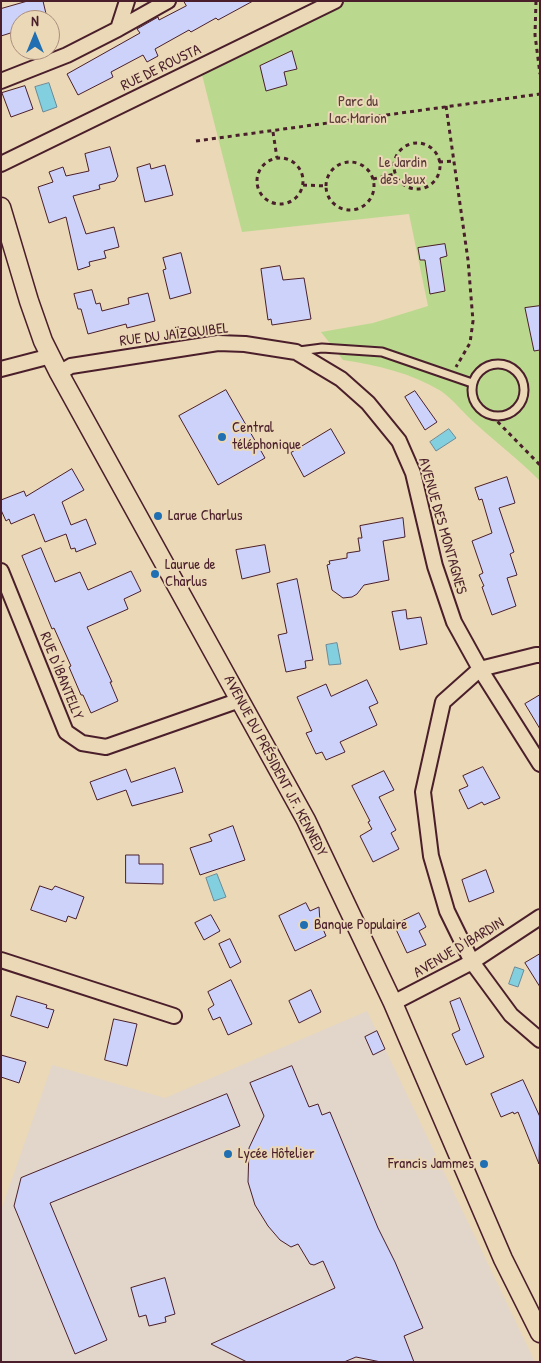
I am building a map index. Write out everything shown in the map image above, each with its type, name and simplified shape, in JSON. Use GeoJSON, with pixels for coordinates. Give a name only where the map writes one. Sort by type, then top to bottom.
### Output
{"type":"FeatureCollection","features":[{"type":"Feature","properties":{"kind":"street"},"geometry":{"type":"LineString","coordinates":[[118,29],[127,1]]}},
{"type":"Feature","properties":{"kind":"street"},"geometry":{"type":"LineString","coordinates":[[1,81],[67,55],[168,1]]}},
{"type":"Feature","properties":{"kind":"street","name":"RUE DE ROUSTA"},"geometry":{"type":"LineString","coordinates":[[1,164],[335,1]]}},
{"type":"Feature","properties":{"kind":"street","name":"AVENUE DU PRÉSIDENT J.F. KENNEDY"},"geometry":{"type":"LineString","coordinates":[[1,206],[43,341],[59,374],[306,820],[393,1003],[504,1259],[540,1333]]}},
{"type":"Feature","properties":{"kind":"street","name":"RUE DU JAÏZQUIBEL"},"geometry":{"type":"LineString","coordinates":[[59,374],[72,366],[218,343],[245,344],[296,352]]}},
{"type":"Feature","properties":{"kind":"street","name":"AVENUE DES MONTAGNES"},"geometry":{"type":"LineString","coordinates":[[296,352],[341,379],[368,403],[399,441],[413,473],[435,566],[454,622],[480,669],[540,764]]}},
{"type":"Feature","properties":{"kind":"street"},"geometry":{"type":"LineString","coordinates":[[1,369],[51,356]]}},
{"type":"Feature","properties":{"kind":"street","name":"RUE D'IBANTELLY"},"geometry":{"type":"LineString","coordinates":[[1,571],[66,732],[82,743],[106,747],[240,700]]}},
{"type":"Feature","properties":{"kind":"street"},"geometry":{"type":"LineString","coordinates":[[540,655],[480,669],[443,702],[424,792],[431,856],[447,911],[472,962],[511,1015],[540,1040]]}},
{"type":"Feature","properties":{"kind":"street","name":"AVENUE D'IBARDIN"},"geometry":{"type":"LineString","coordinates":[[393,1003],[472,962],[540,917]]}},
{"type":"Feature","properties":{"kind":"street"},"geometry":{"type":"LineString","coordinates":[[1,960],[174,1016]]}},
{"type":"Feature","properties":{"kind":"lane"},"geometry":{"type":"LineString","coordinates":[[296,352],[322,348],[382,352],[472,383]]}},
{"type":"Feature","properties":{"kind":"lane"},"geometry":{"type":"LineString","coordinates":[[490,365],[508,366],[516,370],[521,378],[524,386],[524,396],[521,403],[508,414],[492,416],[478,407],[473,400],[471,392],[472,383],[476,375],[490,365]]}},
{"type":"Feature","properties":{"kind":"path"},"geometry":{"type":"LineString","coordinates":[[536,1],[535,34],[540,74]]}},
{"type":"Feature","properties":{"kind":"path"},"geometry":{"type":"LineString","coordinates":[[196,141],[273,132],[540,94]]}},
{"type":"Feature","properties":{"kind":"path"},"geometry":{"type":"LineString","coordinates":[[446,106],[468,260],[473,321],[470,343],[451,377]]}},
{"type":"Feature","properties":{"kind":"path"},"geometry":{"type":"LineString","coordinates":[[273,132],[277,158]]}},
{"type":"Feature","properties":{"kind":"path"},"geometry":{"type":"LineString","coordinates":[[419,143],[432,149],[437,155],[439,162],[439,172],[435,180],[427,187],[418,189],[408,187],[400,182],[395,174],[395,158],[398,152],[411,144],[419,143]]}},
{"type":"Feature","properties":{"kind":"path"},"geometry":{"type":"LineString","coordinates":[[277,158],[291,160],[297,165],[303,177],[303,184],[301,193],[295,199],[288,204],[279,205],[270,203],[263,198],[258,191],[256,182],[262,166],[268,161],[277,158]]}},
{"type":"Feature","properties":{"kind":"path"},"geometry":{"type":"LineString","coordinates":[[439,162],[454,161]]}},
{"type":"Feature","properties":{"kind":"path"},"geometry":{"type":"LineString","coordinates":[[343,163],[358,163],[364,167],[373,179],[374,188],[367,202],[353,209],[345,209],[338,206],[328,194],[326,186],[330,172],[343,163]]}},
{"type":"Feature","properties":{"kind":"path"},"geometry":{"type":"LineString","coordinates":[[373,179],[395,174]]}},
{"type":"Feature","properties":{"kind":"path"},"geometry":{"type":"LineString","coordinates":[[303,184],[326,186]]}},
{"type":"Feature","properties":{"kind":"path"},"geometry":{"type":"LineString","coordinates":[[492,416],[540,465]]}},
{"type":"Feature","properties":{"kind":"shaded area","name":"Lycée Hôtelier"},"geometry":{"type":"Polygon","coordinates":[[[367,1011],[535,1362],[1,1362],[1,1210],[52,1065],[165,1098],[367,1011]]]}},
{"type":"Feature","properties":{"kind":"green space","name":"Parc du Lac Marion"},"geometry":{"type":"Polygon","coordinates":[[[335,1],[540,1],[540,481],[441,391],[418,379],[394,371],[343,360],[321,332],[373,323],[428,306],[409,214],[242,232],[200,67],[335,1]]]}},
{"type":"Feature","properties":{"kind":"water"},"geometry":{"type":"Polygon","coordinates":[[[49,83],[57,107],[43,112],[35,87],[49,83]]]}},
{"type":"Feature","properties":{"kind":"water"},"geometry":{"type":"Polygon","coordinates":[[[449,429],[456,438],[436,451],[430,442],[449,429]]]}},
{"type":"Feature","properties":{"kind":"water"},"geometry":{"type":"Polygon","coordinates":[[[337,643],[341,664],[329,665],[326,645],[337,643]]]}},
{"type":"Feature","properties":{"kind":"water"},"geometry":{"type":"Polygon","coordinates":[[[217,874],[226,897],[214,901],[206,878],[217,874]]]}},
{"type":"Feature","properties":{"kind":"water"},"geometry":{"type":"Polygon","coordinates":[[[515,967],[524,970],[518,987],[509,984],[515,967]]]}},
{"type":"Feature","properties":{"kind":"building"},"geometry":{"type":"Polygon","coordinates":[[[28,1],[43,1],[45,10],[10,10],[10,33],[1,36],[1,9],[28,1]]]}},
{"type":"Feature","properties":{"kind":"building"},"geometry":{"type":"Polygon","coordinates":[[[184,1],[253,1],[218,20],[216,18],[191,32],[189,30],[155,49],[158,56],[147,62],[143,55],[111,72],[113,77],[78,95],[67,74],[140,33],[137,29],[158,17],[159,20],[186,6],[184,1]]]}},
{"type":"Feature","properties":{"kind":"building"},"geometry":{"type":"Polygon","coordinates":[[[292,51],[297,69],[284,72],[287,85],[266,91],[260,66],[292,51]]]}},
{"type":"Feature","properties":{"kind":"building"},"geometry":{"type":"Polygon","coordinates":[[[25,86],[33,109],[11,117],[2,93],[25,86]]]}},
{"type":"Feature","properties":{"kind":"building"},"geometry":{"type":"Polygon","coordinates":[[[110,147],[118,176],[115,181],[99,185],[100,189],[73,196],[86,234],[114,227],[119,247],[104,251],[106,258],[89,262],[90,266],[78,270],[66,217],[49,223],[38,187],[53,182],[49,172],[63,167],[66,176],[89,171],[85,154],[110,147]]]}},
{"type":"Feature","properties":{"kind":"building"},"geometry":{"type":"Polygon","coordinates":[[[150,164],[151,169],[165,165],[173,195],[145,202],[137,168],[150,164]]]}},
{"type":"Feature","properties":{"kind":"building"},"geometry":{"type":"Polygon","coordinates":[[[445,244],[447,256],[440,258],[445,291],[430,294],[425,260],[420,260],[418,248],[445,244]]]}},
{"type":"Feature","properties":{"kind":"building"},"geometry":{"type":"Polygon","coordinates":[[[181,253],[191,293],[170,299],[163,270],[166,269],[163,258],[181,253]]]}},
{"type":"Feature","properties":{"kind":"building"},"geometry":{"type":"Polygon","coordinates":[[[280,266],[283,280],[304,278],[311,319],[272,325],[271,319],[268,320],[261,269],[280,266]]]}},
{"type":"Feature","properties":{"kind":"building"},"geometry":{"type":"Polygon","coordinates":[[[92,290],[96,304],[100,303],[102,311],[129,304],[128,298],[148,293],[155,321],[127,328],[126,324],[88,334],[81,309],[78,309],[74,294],[92,290]]]}},
{"type":"Feature","properties":{"kind":"building"},"geometry":{"type":"Polygon","coordinates":[[[540,306],[540,350],[534,351],[525,308],[540,306]]]}},
{"type":"Feature","properties":{"kind":"building","name":"Central téléphonique"},"geometry":{"type":"Polygon","coordinates":[[[226,390],[265,458],[218,485],[179,416],[226,390]]]}},
{"type":"Feature","properties":{"kind":"building"},"geometry":{"type":"Polygon","coordinates":[[[415,391],[437,422],[425,430],[405,397],[415,391]]]}},
{"type":"Feature","properties":{"kind":"building"},"geometry":{"type":"Polygon","coordinates":[[[331,429],[345,453],[304,477],[291,453],[331,429]]]}},
{"type":"Feature","properties":{"kind":"building"},"geometry":{"type":"Polygon","coordinates":[[[72,469],[84,490],[62,502],[71,525],[86,519],[96,544],[76,552],[75,548],[71,549],[66,534],[45,542],[34,514],[11,524],[9,519],[6,521],[1,510],[1,500],[24,491],[26,496],[72,469]]]}},
{"type":"Feature","properties":{"kind":"building"},"geometry":{"type":"Polygon","coordinates":[[[507,477],[515,503],[499,508],[514,552],[510,554],[517,575],[507,578],[516,606],[492,615],[482,587],[484,586],[479,575],[483,573],[472,541],[492,533],[482,499],[479,500],[475,488],[507,477]]]}},
{"type":"Feature","properties":{"kind":"building"},"geometry":{"type":"Polygon","coordinates":[[[403,518],[405,537],[383,541],[389,580],[364,585],[352,597],[343,598],[332,590],[327,565],[330,564],[329,561],[347,558],[347,553],[360,551],[358,538],[362,538],[360,526],[403,518]]]}},
{"type":"Feature","properties":{"kind":"building"},"geometry":{"type":"Polygon","coordinates":[[[265,545],[270,572],[242,579],[236,550],[265,545]]]}},
{"type":"Feature","properties":{"kind":"building"},"geometry":{"type":"Polygon","coordinates":[[[41,548],[55,582],[80,572],[88,590],[131,571],[141,591],[124,599],[128,609],[87,627],[112,682],[110,682],[118,701],[91,713],[83,695],[81,695],[69,667],[71,666],[54,628],[52,629],[22,556],[41,548]]]}},
{"type":"Feature","properties":{"kind":"building"},"geometry":{"type":"Polygon","coordinates":[[[297,579],[313,660],[305,661],[306,668],[286,672],[278,635],[287,633],[277,584],[297,579]]]}},
{"type":"Feature","properties":{"kind":"building"},"geometry":{"type":"Polygon","coordinates":[[[406,610],[407,619],[421,617],[427,644],[400,650],[392,612],[406,610]]]}},
{"type":"Feature","properties":{"kind":"building"},"geometry":{"type":"Polygon","coordinates":[[[367,680],[378,703],[369,707],[377,725],[340,742],[345,752],[326,760],[322,752],[316,754],[306,733],[312,731],[297,697],[326,684],[331,696],[367,680]]]}},
{"type":"Feature","properties":{"kind":"building"},"geometry":{"type":"Polygon","coordinates":[[[540,695],[540,729],[525,704],[540,695]]]}},
{"type":"Feature","properties":{"kind":"building"},"geometry":{"type":"Polygon","coordinates":[[[483,767],[500,798],[484,805],[482,802],[468,809],[459,790],[468,786],[463,776],[483,767]]]}},
{"type":"Feature","properties":{"kind":"building"},"geometry":{"type":"Polygon","coordinates":[[[175,768],[183,792],[132,806],[126,790],[97,800],[90,782],[126,769],[131,782],[175,768]]]}},
{"type":"Feature","properties":{"kind":"building"},"geometry":{"type":"Polygon","coordinates":[[[384,771],[394,790],[379,797],[396,830],[391,833],[399,849],[373,862],[360,836],[372,829],[368,822],[370,821],[352,786],[384,771]]]}},
{"type":"Feature","properties":{"kind":"building"},"geometry":{"type":"Polygon","coordinates":[[[233,826],[245,860],[200,875],[190,848],[212,841],[209,835],[233,826]]]}},
{"type":"Feature","properties":{"kind":"building"},"geometry":{"type":"Polygon","coordinates":[[[126,855],[139,855],[139,864],[163,864],[163,884],[126,883],[126,855]]]}},
{"type":"Feature","properties":{"kind":"building"},"geometry":{"type":"Polygon","coordinates":[[[486,870],[494,892],[469,902],[462,880],[486,870]]]}},
{"type":"Feature","properties":{"kind":"building"},"geometry":{"type":"Polygon","coordinates":[[[40,886],[52,890],[55,886],[84,897],[76,919],[68,916],[66,922],[31,910],[40,886]]]}},
{"type":"Feature","properties":{"kind":"building"},"geometry":{"type":"Polygon","coordinates":[[[306,903],[310,911],[319,907],[320,922],[326,936],[295,951],[279,916],[306,903]]]}},
{"type":"Feature","properties":{"kind":"building"},"geometry":{"type":"Polygon","coordinates":[[[419,913],[426,927],[419,931],[426,945],[407,953],[394,925],[419,913]]]}},
{"type":"Feature","properties":{"kind":"building"},"geometry":{"type":"Polygon","coordinates":[[[211,915],[220,931],[204,940],[195,923],[211,915]]]}},
{"type":"Feature","properties":{"kind":"building"},"geometry":{"type":"Polygon","coordinates":[[[230,939],[241,962],[230,968],[219,944],[230,939]]]}},
{"type":"Feature","properties":{"kind":"building"},"geometry":{"type":"Polygon","coordinates":[[[540,954],[540,987],[525,963],[540,954]]]}},
{"type":"Feature","properties":{"kind":"building"},"geometry":{"type":"Polygon","coordinates":[[[231,980],[252,1024],[228,1035],[220,1017],[213,1020],[208,1009],[214,1005],[208,992],[231,980]]]}},
{"type":"Feature","properties":{"kind":"building"},"geometry":{"type":"Polygon","coordinates":[[[311,990],[321,1012],[299,1023],[289,1001],[311,990]]]}},
{"type":"Feature","properties":{"kind":"building"},"geometry":{"type":"Polygon","coordinates":[[[17,996],[47,1005],[46,1008],[54,1010],[48,1028],[11,1016],[17,996]]]}},
{"type":"Feature","properties":{"kind":"building"},"geometry":{"type":"Polygon","coordinates":[[[460,998],[484,1057],[466,1065],[452,1034],[460,1030],[450,1002],[460,998]]]}},
{"type":"Feature","properties":{"kind":"building"},"geometry":{"type":"Polygon","coordinates":[[[114,1019],[137,1024],[127,1066],[105,1060],[114,1019]]]}},
{"type":"Feature","properties":{"kind":"building"},"geometry":{"type":"Polygon","coordinates":[[[377,1031],[385,1049],[373,1055],[365,1037],[377,1031]]]}},
{"type":"Feature","properties":{"kind":"building"},"geometry":{"type":"Polygon","coordinates":[[[1,1055],[26,1062],[19,1083],[1,1077],[1,1055]]]}},
{"type":"Feature","properties":{"kind":"building"},"geometry":{"type":"Polygon","coordinates":[[[292,1066],[309,1107],[318,1104],[322,1115],[330,1112],[378,1228],[395,1262],[423,1328],[404,1336],[414,1362],[381,1362],[356,1357],[344,1362],[247,1362],[211,1344],[335,1288],[323,1261],[314,1265],[310,1264],[298,1244],[291,1247],[280,1240],[268,1226],[255,1205],[248,1182],[249,1148],[264,1116],[250,1083],[292,1066]]]}},
{"type":"Feature","properties":{"kind":"building"},"geometry":{"type":"Polygon","coordinates":[[[523,1080],[540,1117],[539,1164],[518,1112],[501,1117],[491,1094],[523,1080]]]}},
{"type":"Feature","properties":{"kind":"building"},"geometry":{"type":"Polygon","coordinates":[[[227,1094],[240,1126],[50,1203],[107,1340],[75,1354],[14,1206],[21,1178],[227,1094]]]}},
{"type":"Feature","properties":{"kind":"building"},"geometry":{"type":"Polygon","coordinates":[[[165,1278],[175,1314],[165,1317],[166,1322],[149,1326],[146,1315],[139,1317],[131,1288],[165,1278]]]}},
{"type":"Feature","properties":{"kind":"place","name":"Central téléphonique"},"geometry":{"type":"Point","coordinates":[222,437]}},
{"type":"Feature","properties":{"kind":"place","name":"Larue Charlus"},"geometry":{"type":"Point","coordinates":[158,516]}},
{"type":"Feature","properties":{"kind":"place","name":"Laurue de Charlus"},"geometry":{"type":"Point","coordinates":[155,574]}},
{"type":"Feature","properties":{"kind":"place","name":"Banque Populaire"},"geometry":{"type":"Point","coordinates":[304,925]}},
{"type":"Feature","properties":{"kind":"place","name":"Lycée Hôtelier"},"geometry":{"type":"Point","coordinates":[228,1154]}},
{"type":"Feature","properties":{"kind":"place","name":"Francis Jammes"},"geometry":{"type":"Point","coordinates":[484,1164]}},
{"type":"Feature","properties":{"kind":"park label","name":"Le Jardin des Jeux"},"geometry":{"type":"Point","coordinates":[403,172]}}]}
